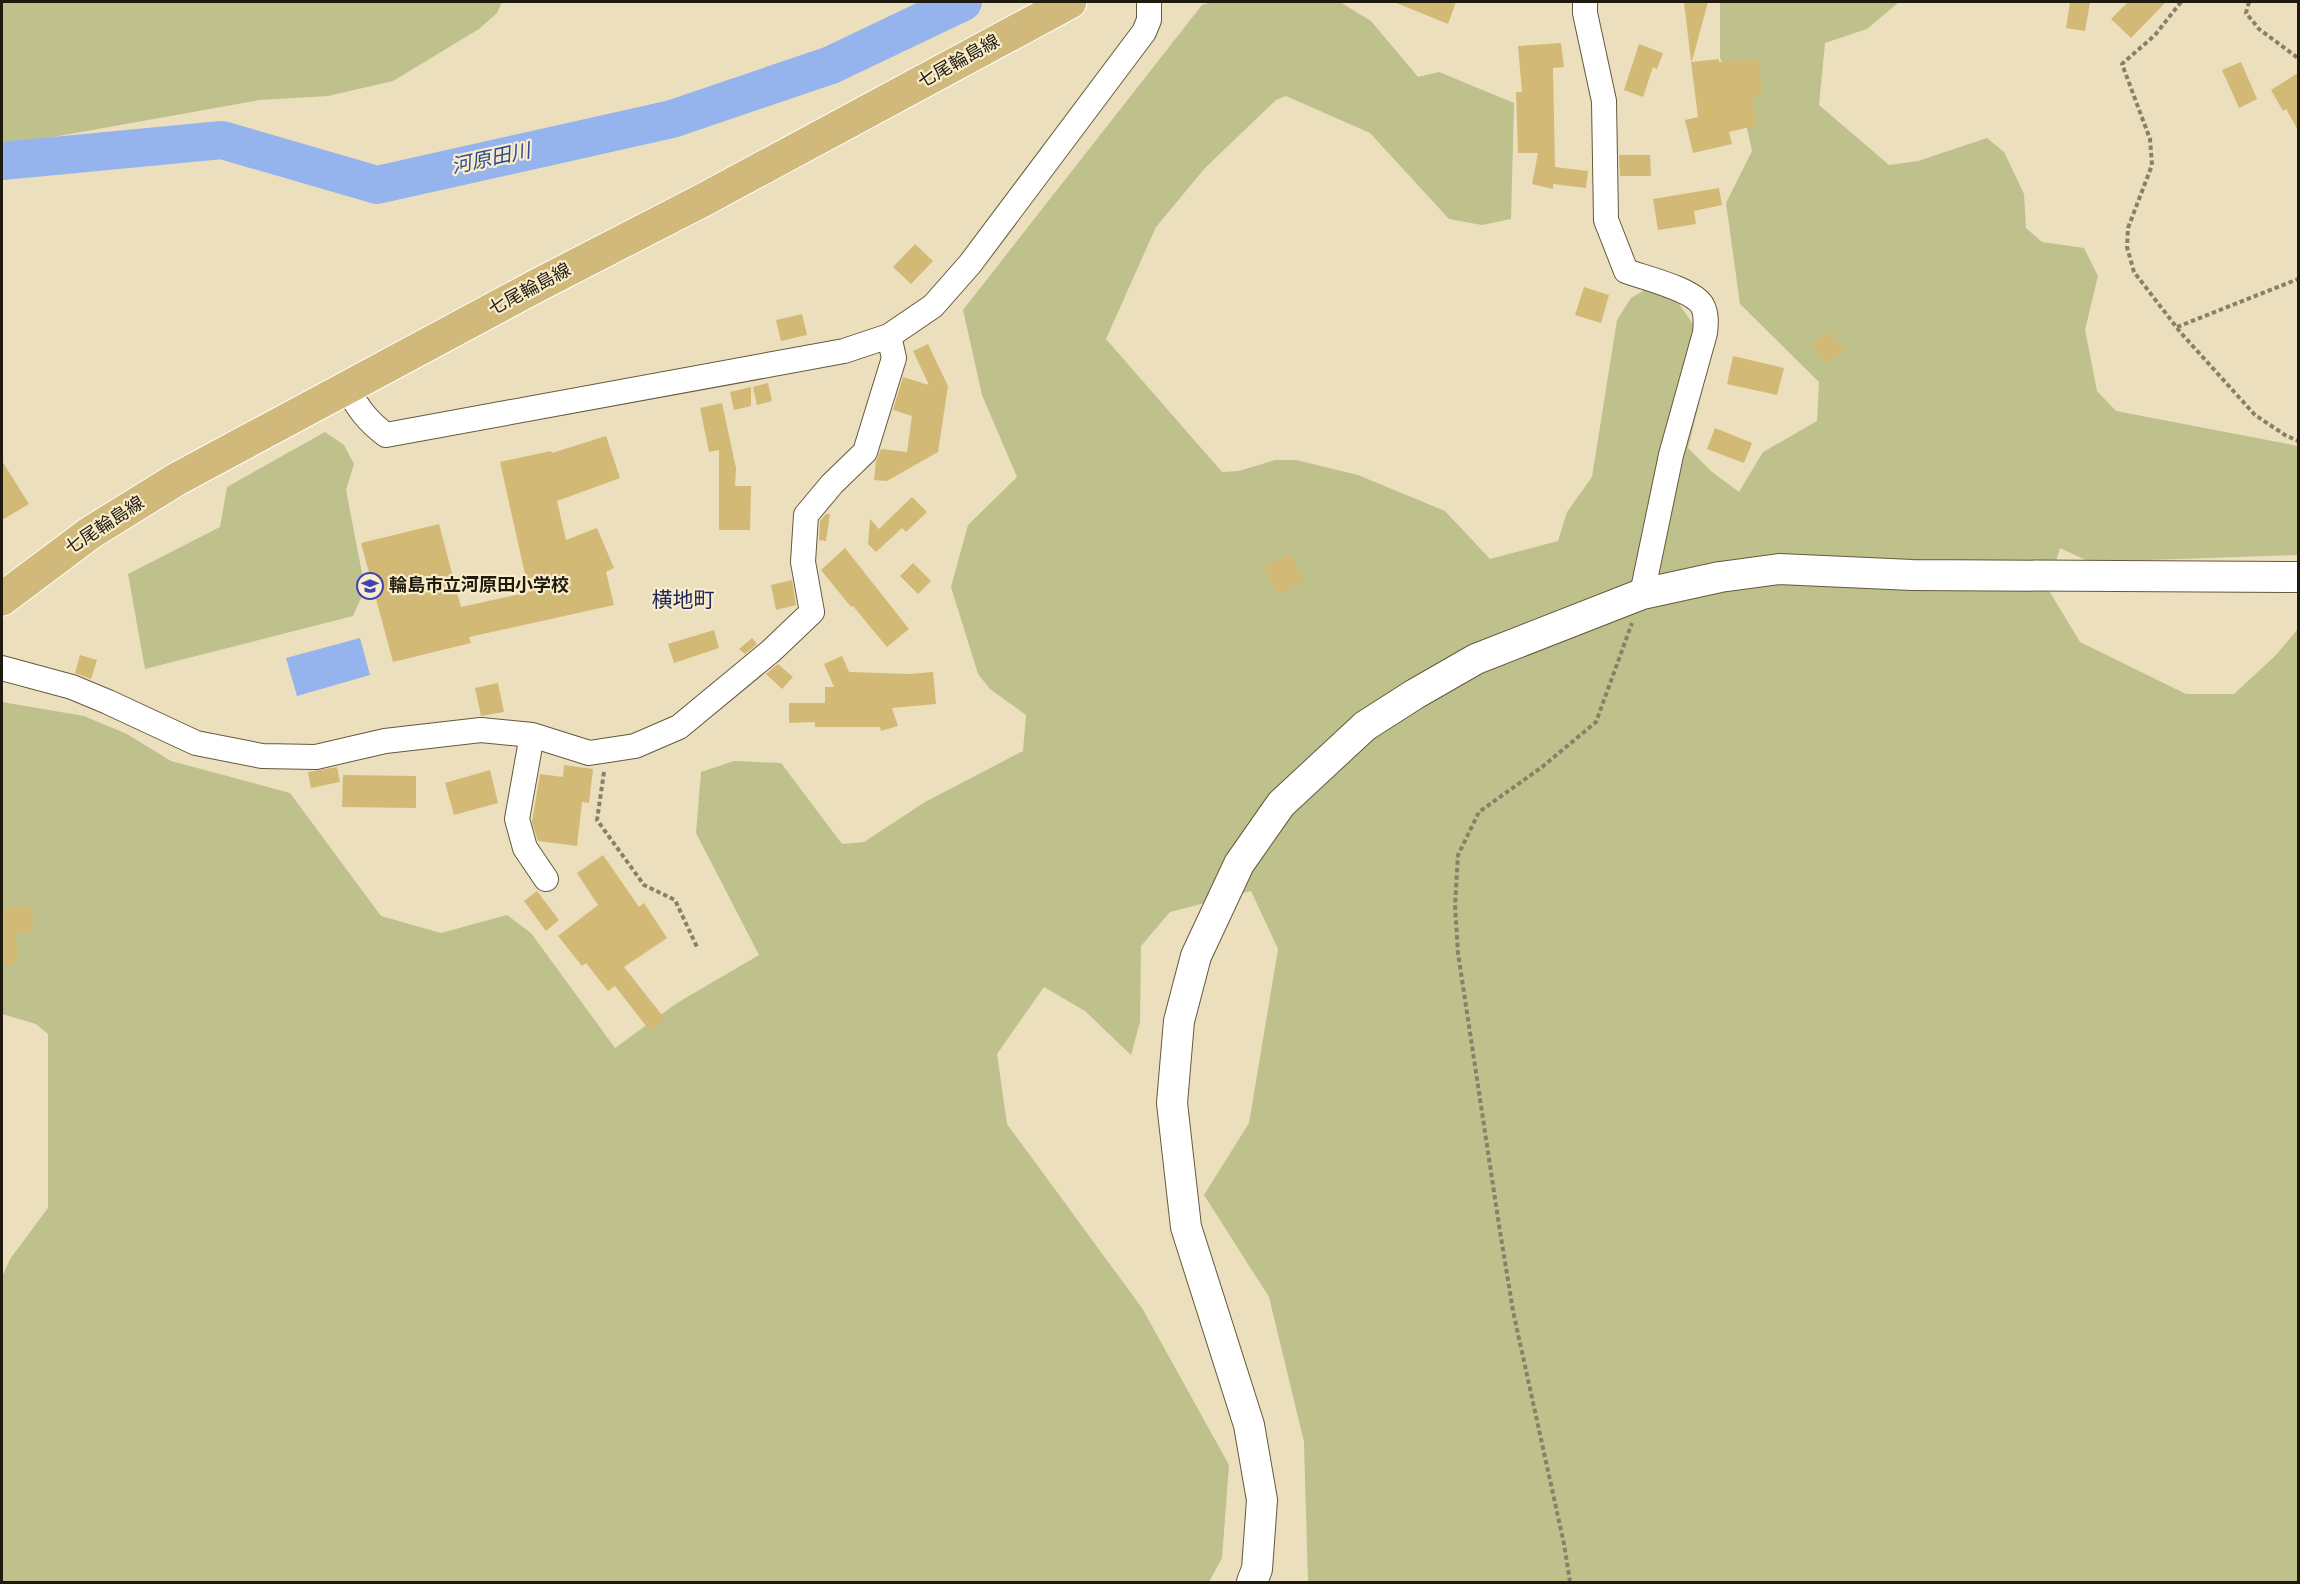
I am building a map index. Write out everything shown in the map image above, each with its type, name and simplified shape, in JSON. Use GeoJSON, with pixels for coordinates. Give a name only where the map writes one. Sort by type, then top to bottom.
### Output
{"type":"FeatureCollection","features":[{"type":"Feature","properties":{"kind":"main road","name":"七尾輪島線"},"geometry":{"type":"LineString","coordinates":[[2,599],[90,533],[177,479],[538,285],[704,201],[1070,2]]}},
{"type":"Feature","properties":{"kind":"street"},"geometry":{"type":"LineString","coordinates":[[347,388],[361,413],[386,435],[844,351],[889,336],[933,306],[970,264],[1144,32],[1149,20],[1149,2]]}},
{"type":"Feature","properties":{"kind":"street"},"geometry":{"type":"LineString","coordinates":[[1585,2],[1585,13],[1604,101],[1606,220],[1626,271],[1693,296],[1702,305],[1706,315],[1706,333],[1671,454],[1642,594]]}},
{"type":"Feature","properties":{"kind":"street"},"geometry":{"type":"LineString","coordinates":[[2,668],[72,687],[196,743],[262,756],[316,757],[385,741],[481,730],[532,735],[589,753],[635,746],[679,727],[771,651],[812,612],[803,562],[806,515],[832,484],[866,452],[894,358],[889,336]]}},
{"type":"Feature","properties":{"kind":"street"},"geometry":{"type":"LineString","coordinates":[[1252,1582],[1257,1569],[1262,1500],[1249,1425],[1186,1227],[1172,1103],[1179,1021],[1196,956],[1239,864],[1281,804],[1365,726],[1415,693],[1476,659],[1642,594],[1720,577],[1779,569],[1912,575],[2298,577]]}},
{"type":"Feature","properties":{"kind":"street"},"geometry":{"type":"LineString","coordinates":[[532,735],[517,819],[525,848],[546,879]]}},
{"type":"Feature","properties":{"kind":"path"},"geometry":{"type":"LineString","coordinates":[[2181,2],[2155,35],[2122,64],[2150,139],[2152,165],[2128,228],[2127,247],[2134,272],[2176,327],[2255,415],[2298,441]]}},
{"type":"Feature","properties":{"kind":"path"},"geometry":{"type":"LineString","coordinates":[[2249,2],[2246,13],[2259,29],[2298,58]]}},
{"type":"Feature","properties":{"kind":"path"},"geometry":{"type":"LineString","coordinates":[[2176,327],[2298,279]]}},
{"type":"Feature","properties":{"kind":"path"},"geometry":{"type":"LineString","coordinates":[[1570,1582],[1564,1544],[1513,1311],[1499,1225],[1458,953],[1455,905],[1458,855],[1479,812],[1542,766],[1596,722],[1642,594]]}},
{"type":"Feature","properties":{"kind":"path"},"geometry":{"type":"LineString","coordinates":[[607,750],[597,820],[644,885],[675,900],[698,947]]}},
{"type":"Feature","properties":{"kind":"green space"},"geometry":{"type":"Polygon","coordinates":[[[2,2],[502,2],[497,13],[479,29],[393,81],[328,96],[260,100],[25,142],[2,143],[2,2]]]}},
{"type":"Feature","properties":{"kind":"green space"},"geometry":{"type":"Polygon","coordinates":[[[1212,2],[1340,2],[1371,21],[1418,77],[1439,72],[1514,103],[1511,219],[1482,225],[1449,219],[1370,133],[1286,96],[1276,100],[1205,168],[1156,227],[1106,339],[1222,472],[1239,471],[1275,460],[1296,460],[1358,475],[1445,511],[1490,559],[1558,541],[1567,512],[1592,477],[1617,320],[1631,298],[1662,280],[1712,351],[1688,448],[1712,472],[1739,492],[1763,452],[1817,421],[1819,382],[1740,304],[1726,203],[1752,151],[1739,93],[1720,58],[1720,2],[1899,2],[1867,29],[1825,43],[1819,105],[1889,165],[1918,161],[1987,138],[2004,152],[2024,194],[2026,228],[2042,242],[2084,248],[2098,276],[2085,330],[2097,391],[2116,411],[2298,446],[2298,555],[2090,562],[2060,548],[2048,589],[2080,642],[2186,694],[2234,694],[2275,656],[2298,629],[2298,1582],[1308,1582],[1304,1442],[1269,1297],[1204,1195],[1249,1123],[1278,949],[1251,891],[1170,912],[1141,946],[1140,1022],[1131,1055],[1085,1011],[1044,987],[997,1054],[1007,1124],[1142,1308],[1229,1465],[1222,1558],[1209,1582],[2,1582],[2,1277],[10,1259],[48,1208],[48,1034],[36,1024],[2,1014],[2,702],[84,716],[127,734],[171,761],[290,793],[381,916],[441,933],[507,915],[531,933],[615,1048],[677,1003],[759,955],[696,833],[701,772],[734,761],[781,763],[842,844],[864,842],[925,802],[1023,751],[1026,715],[990,689],[978,674],[951,587],[968,525],[1017,477],[982,395],[963,310],[1202,5],[1212,2]]]}},
{"type":"Feature","properties":{"kind":"green space"},"geometry":{"type":"Polygon","coordinates":[[[325,432],[344,445],[354,464],[346,490],[365,589],[353,616],[145,669],[128,574],[220,527],[227,487],[325,432]]]}},
{"type":"Feature","properties":{"kind":"water"},"geometry":{"type":"Polygon","coordinates":[[[360,638],[370,675],[297,696],[286,658],[360,638]]]}},
{"type":"Feature","properties":{"kind":"building"},"geometry":{"type":"Polygon","coordinates":[[[1394,2],[1456,2],[1448,24],[1394,2]]]}},
{"type":"Feature","properties":{"kind":"building"},"geometry":{"type":"Polygon","coordinates":[[[1684,2],[1708,2],[1692,61],[1691,61],[1684,2]]]}},
{"type":"Feature","properties":{"kind":"building"},"geometry":{"type":"Polygon","coordinates":[[[2070,2],[2090,2],[2085,31],[2066,28],[2070,2]]]}},
{"type":"Feature","properties":{"kind":"building"},"geometry":{"type":"Polygon","coordinates":[[[2128,2],[2166,2],[2131,38],[2111,19],[2128,2]]]}},
{"type":"Feature","properties":{"kind":"building"},"geometry":{"type":"Polygon","coordinates":[[[1561,43],[1564,67],[1553,68],[1555,167],[1588,171],[1586,188],[1553,184],[1553,189],[1532,184],[1538,153],[1518,153],[1516,92],[1522,92],[1518,46],[1561,43]]]}},
{"type":"Feature","properties":{"kind":"building"},"geometry":{"type":"Polygon","coordinates":[[[1639,44],[1663,53],[1657,69],[1653,67],[1643,97],[1624,90],[1639,44]]]}},
{"type":"Feature","properties":{"kind":"building"},"geometry":{"type":"Polygon","coordinates":[[[1719,59],[1719,62],[1759,59],[1762,94],[1751,95],[1758,125],[1729,132],[1732,144],[1693,153],[1685,120],[1698,117],[1691,62],[1719,59]]]}},
{"type":"Feature","properties":{"kind":"building"},"geometry":{"type":"Polygon","coordinates":[[[2241,62],[2257,99],[2239,108],[2222,70],[2241,62]]]}},
{"type":"Feature","properties":{"kind":"building"},"geometry":{"type":"Polygon","coordinates":[[[2298,73],[2298,130],[2286,109],[2283,111],[2271,90],[2298,73]]]}},
{"type":"Feature","properties":{"kind":"building"},"geometry":{"type":"Polygon","coordinates":[[[1619,155],[1650,155],[1651,176],[1620,176],[1619,155]]]}},
{"type":"Feature","properties":{"kind":"building"},"geometry":{"type":"Polygon","coordinates":[[[1719,188],[1722,205],[1694,211],[1696,224],[1658,230],[1653,199],[1719,188]]]}},
{"type":"Feature","properties":{"kind":"building"},"geometry":{"type":"Polygon","coordinates":[[[915,244],[933,261],[911,284],[893,267],[915,244]]]}},
{"type":"Feature","properties":{"kind":"building"},"geometry":{"type":"Polygon","coordinates":[[[1584,287],[1609,295],[1601,323],[1575,315],[1584,287]]]}},
{"type":"Feature","properties":{"kind":"building"},"geometry":{"type":"Polygon","coordinates":[[[802,314],[807,335],[781,341],[776,320],[802,314]]]}},
{"type":"Feature","properties":{"kind":"building"},"geometry":{"type":"Polygon","coordinates":[[[1830,331],[1845,350],[1827,364],[1812,344],[1830,331]]]}},
{"type":"Feature","properties":{"kind":"building"},"geometry":{"type":"Polygon","coordinates":[[[928,344],[948,386],[938,452],[887,481],[874,480],[876,461],[881,449],[907,452],[912,416],[893,410],[903,377],[929,385],[913,351],[928,344]]]}},
{"type":"Feature","properties":{"kind":"building"},"geometry":{"type":"Polygon","coordinates":[[[1733,356],[1784,368],[1777,395],[1727,384],[1733,356]]]}},
{"type":"Feature","properties":{"kind":"building"},"geometry":{"type":"Polygon","coordinates":[[[768,383],[772,401],[757,405],[753,387],[768,383]]]}},
{"type":"Feature","properties":{"kind":"building"},"geometry":{"type":"Polygon","coordinates":[[[751,387],[751,406],[734,410],[730,392],[751,387]]]}},
{"type":"Feature","properties":{"kind":"building"},"geometry":{"type":"Polygon","coordinates":[[[722,403],[736,468],[735,486],[751,486],[750,530],[719,530],[719,450],[709,452],[700,408],[722,403]]]}},
{"type":"Feature","properties":{"kind":"building"},"geometry":{"type":"Polygon","coordinates":[[[1715,428],[1752,443],[1744,463],[1707,449],[1715,428]]]}},
{"type":"Feature","properties":{"kind":"building"},"geometry":{"type":"Polygon","coordinates":[[[606,436],[620,478],[557,501],[566,540],[597,528],[614,568],[606,572],[614,605],[469,637],[471,643],[393,662],[361,543],[439,524],[461,607],[529,592],[500,462],[551,451],[552,453],[606,436]]]}},
{"type":"Feature","properties":{"kind":"building"},"geometry":{"type":"Polygon","coordinates":[[[2,461],[29,504],[2,520],[2,461]]]}},
{"type":"Feature","properties":{"kind":"building"},"geometry":{"type":"Polygon","coordinates":[[[912,497],[927,512],[906,532],[902,528],[876,552],[868,544],[870,519],[879,529],[912,497]]]}},
{"type":"Feature","properties":{"kind":"building"},"geometry":{"type":"Polygon","coordinates":[[[826,514],[830,514],[826,541],[819,540],[820,521],[826,514]]]}},
{"type":"Feature","properties":{"kind":"building"},"geometry":{"type":"Polygon","coordinates":[[[845,548],[909,629],[887,647],[821,570],[845,548]]]}},
{"type":"Feature","properties":{"kind":"building"},"geometry":{"type":"Polygon","coordinates":[[[1289,554],[1304,582],[1278,596],[1263,567],[1289,554]]]}},
{"type":"Feature","properties":{"kind":"building"},"geometry":{"type":"Polygon","coordinates":[[[913,563],[931,581],[918,594],[900,576],[913,563]]]}},
{"type":"Feature","properties":{"kind":"building"},"geometry":{"type":"Polygon","coordinates":[[[792,580],[796,605],[776,610],[771,585],[792,580]]]}},
{"type":"Feature","properties":{"kind":"building"},"geometry":{"type":"Polygon","coordinates":[[[714,630],[719,648],[674,663],[668,644],[714,630]]]}},
{"type":"Feature","properties":{"kind":"building"},"geometry":{"type":"Polygon","coordinates":[[[752,638],[757,644],[745,654],[739,649],[752,638]]]}},
{"type":"Feature","properties":{"kind":"building"},"geometry":{"type":"Polygon","coordinates":[[[80,655],[97,660],[91,679],[75,673],[80,655]]]}},
{"type":"Feature","properties":{"kind":"building"},"geometry":{"type":"Polygon","coordinates":[[[842,656],[849,672],[909,674],[933,672],[936,704],[892,708],[898,726],[881,731],[880,727],[815,727],[815,722],[789,723],[789,703],[825,703],[825,687],[834,687],[824,664],[842,656]]]}},
{"type":"Feature","properties":{"kind":"building"},"geometry":{"type":"Polygon","coordinates":[[[778,664],[793,677],[782,689],[766,674],[778,664]]]}},
{"type":"Feature","properties":{"kind":"building"},"geometry":{"type":"Polygon","coordinates":[[[498,683],[504,712],[481,716],[475,688],[498,683]]]}},
{"type":"Feature","properties":{"kind":"building"},"geometry":{"type":"Polygon","coordinates":[[[564,765],[593,769],[589,803],[582,802],[577,846],[538,841],[532,822],[540,774],[563,777],[564,765]]]}},
{"type":"Feature","properties":{"kind":"building"},"geometry":{"type":"Polygon","coordinates":[[[337,767],[340,782],[311,788],[308,772],[337,767]]]}},
{"type":"Feature","properties":{"kind":"building"},"geometry":{"type":"Polygon","coordinates":[[[490,770],[498,803],[454,815],[445,783],[490,770]]]}},
{"type":"Feature","properties":{"kind":"building"},"geometry":{"type":"Polygon","coordinates":[[[343,775],[416,776],[416,808],[342,807],[343,775]]]}},
{"type":"Feature","properties":{"kind":"building"},"geometry":{"type":"Polygon","coordinates":[[[603,855],[639,907],[644,903],[667,938],[624,967],[665,1019],[650,1031],[615,986],[608,991],[586,963],[582,966],[558,936],[598,905],[577,873],[603,855]]]}},
{"type":"Feature","properties":{"kind":"building"},"geometry":{"type":"Polygon","coordinates":[[[537,891],[559,920],[546,931],[524,901],[537,891]]]}},
{"type":"Feature","properties":{"kind":"building"},"geometry":{"type":"Polygon","coordinates":[[[31,906],[34,932],[16,934],[18,964],[2,966],[2,909],[31,906]]]}},
{"type":"Feature","properties":{"kind":"waterway","name":"河原田川"},"geometry":{"type":"LineString","coordinates":[[2,161],[222,140],[377,185],[672,119],[831,65],[963,2]]}},
{"type":"Feature","properties":{"kind":"place","name":"輪島市立河原田小学校"},"geometry":{"type":"Point","coordinates":[370,586]}},
{"type":"Feature","properties":{"kind":"district","name":"横地町"},"geometry":{"type":"Point","coordinates":[683,600]}}]}
